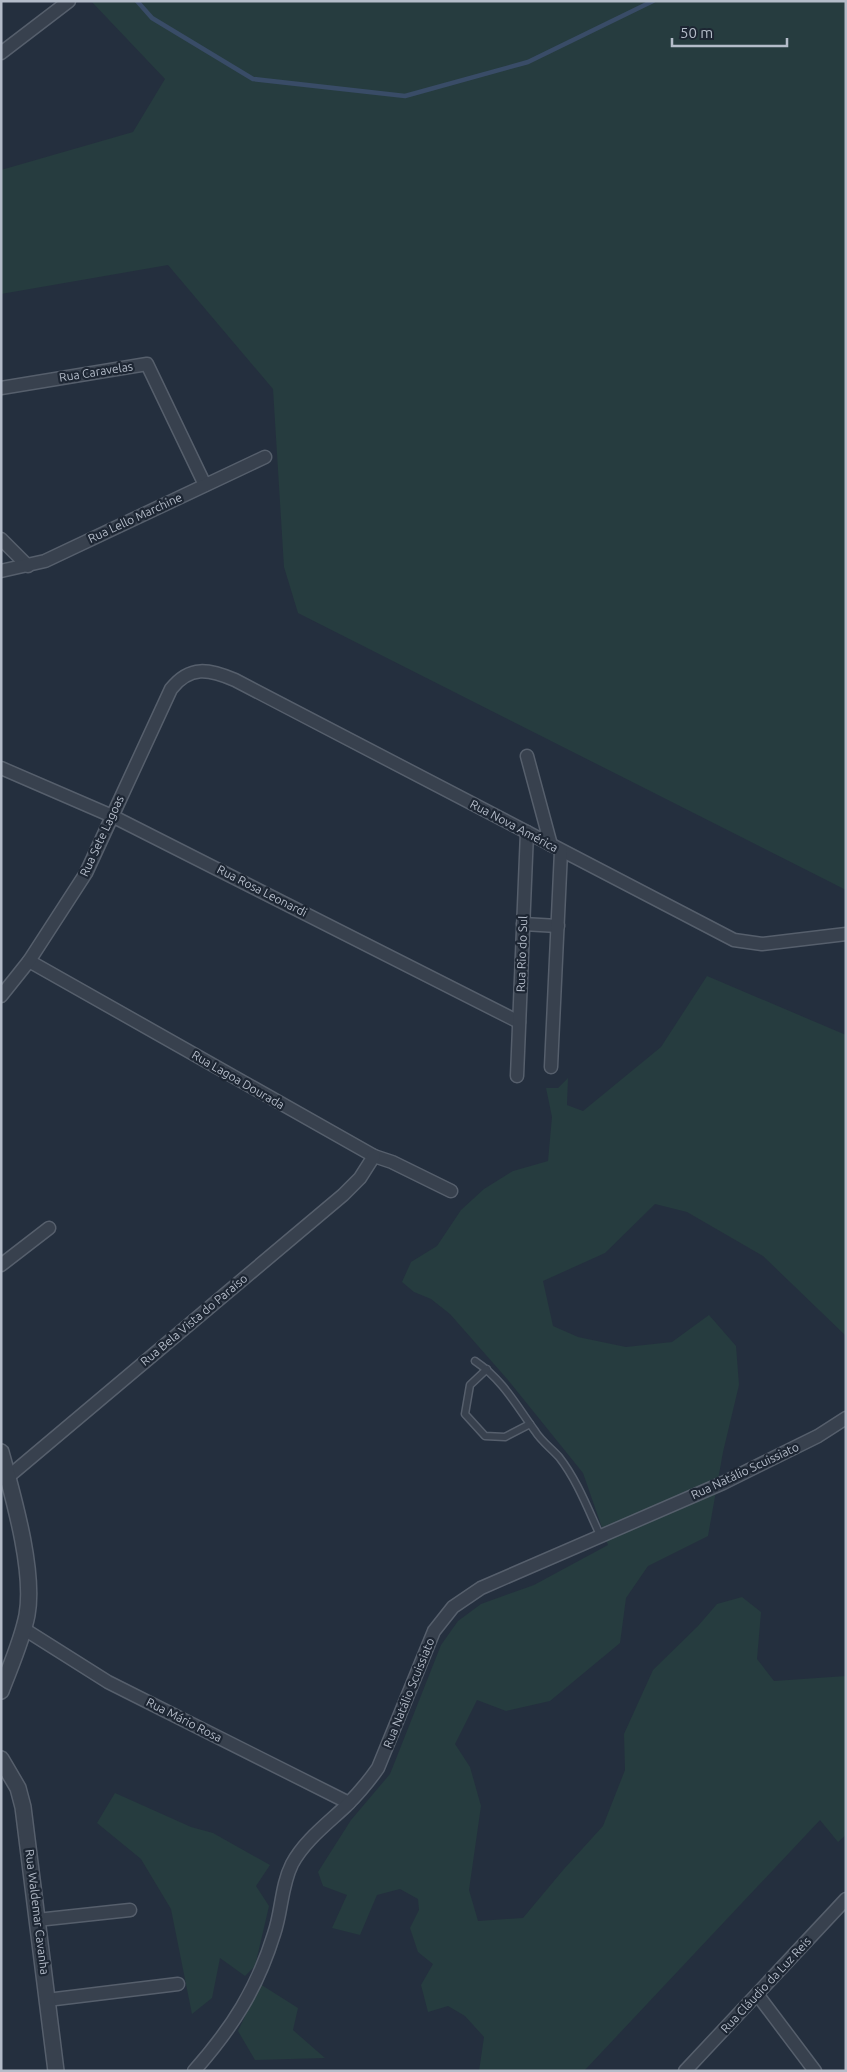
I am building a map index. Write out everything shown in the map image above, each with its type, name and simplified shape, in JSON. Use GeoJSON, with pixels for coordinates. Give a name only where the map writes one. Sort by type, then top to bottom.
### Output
{"type":"FeatureCollection","features":[{"type":"Feature","properties":{"kind":"street"},"geometry":{"type":"LineString","coordinates":[[1,53],[69,1]]}},
{"type":"Feature","properties":{"kind":"street","name":"Rua Caravelas"},"geometry":{"type":"LineString","coordinates":[[1,388],[147,364],[205,485]]}},
{"type":"Feature","properties":{"kind":"street","name":"Rua Lello Marchine"},"geometry":{"type":"LineString","coordinates":[[1,571],[28,566],[45,560],[265,457]]}},
{"type":"Feature","properties":{"kind":"street"},"geometry":{"type":"LineString","coordinates":[[1,539],[28,566]]}},
{"type":"Feature","properties":{"kind":"street","name":"Rua Sete Lagoas"},"geometry":{"type":"LineString","coordinates":[[1,996],[29,961],[86,873],[164,700],[178,680],[191,672]]}},
{"type":"Feature","properties":{"kind":"street","name":"Rua Nova América"},"geometry":{"type":"LineString","coordinates":[[191,672],[210,672],[235,680],[734,940],[762,944],[846,934]]}},
{"type":"Feature","properties":{"kind":"street"},"geometry":{"type":"LineString","coordinates":[[527,756],[556,848],[558,926],[551,1067]]}},
{"type":"Feature","properties":{"kind":"street","name":"Rua Rosa Leonardi"},"geometry":{"type":"LineString","coordinates":[[1,768],[112,816],[519,1022]]}},
{"type":"Feature","properties":{"kind":"street","name":"Rua Rio do Sul"},"geometry":{"type":"LineString","coordinates":[[517,1076],[527,832]]}},
{"type":"Feature","properties":{"kind":"street"},"geometry":{"type":"LineString","coordinates":[[523,924],[558,926]]}},
{"type":"Feature","properties":{"kind":"street","name":"Rua Lagoa Dourada"},"geometry":{"type":"LineString","coordinates":[[29,961],[374,1156],[392,1162],[451,1191]]}},
{"type":"Feature","properties":{"kind":"street","name":"Rua Bela Vista do Paraíso"},"geometry":{"type":"LineString","coordinates":[[8,1477],[343,1195],[360,1178],[374,1156]]}},
{"type":"Feature","properties":{"kind":"street"},"geometry":{"type":"LineString","coordinates":[[1,1265],[49,1228]]}},
{"type":"Feature","properties":{"kind":"street","name":"Rua Natálio Scuissiato"},"geometry":{"type":"LineString","coordinates":[[194,2071],[230,2029],[254,1985],[274,1935],[283,1890],[293,1863],[313,1838],[349,1804],[378,1768],[425,1649],[442,1618],[464,1599],[481,1588],[723,1483],[818,1436],[846,1418]]}},
{"type":"Feature","properties":{"kind":"street"},"geometry":{"type":"LineString","coordinates":[[1,1452],[8,1477],[28,1585],[27,1614],[24,1628],[1,1692]]}},
{"type":"Feature","properties":{"kind":"street","name":"Rua Mário Rosa"},"geometry":{"type":"LineString","coordinates":[[24,1628],[108,1682],[349,1804]]}},
{"type":"Feature","properties":{"kind":"street","name":"Rua Waldemar Cavanha"},"geometry":{"type":"LineString","coordinates":[[1,1759],[21,1796],[56,2071]]}},
{"type":"Feature","properties":{"kind":"street","name":"Rua Cláudio da Luz Reis"},"geometry":{"type":"LineString","coordinates":[[685,2071],[846,1899]]}},
{"type":"Feature","properties":{"kind":"street"},"geometry":{"type":"LineString","coordinates":[[37,1920],[130,1910]]}},
{"type":"Feature","properties":{"kind":"street"},"geometry":{"type":"LineString","coordinates":[[48,2000],[178,1984]]}},
{"type":"Feature","properties":{"kind":"street"},"geometry":{"type":"LineString","coordinates":[[757,1994],[815,2071]]}},
{"type":"Feature","properties":{"kind":"lane"},"geometry":{"type":"LineString","coordinates":[[475,1361],[487,1370],[516,1401],[530,1424],[559,1457],[581,1494],[600,1535]]}},
{"type":"Feature","properties":{"kind":"lane"},"geometry":{"type":"LineString","coordinates":[[487,1370],[470,1385],[465,1414],[485,1436],[505,1437],[530,1424]]}},
{"type":"Feature","properties":{"kind":"green space"},"geometry":{"type":"Polygon","coordinates":[[[91,1],[846,1],[846,890],[298,613],[284,567],[273,389],[168,265],[1,294],[1,170],[133,132],[165,79],[91,1]]]}},
{"type":"Feature","properties":{"kind":"green space"},"geometry":{"type":"Polygon","coordinates":[[[707,976],[846,1035],[846,1336],[763,1256],[687,1212],[655,1204],[605,1253],[543,1281],[553,1326],[578,1337],[626,1347],[672,1342],[709,1315],[736,1346],[739,1385],[723,1452],[708,1536],[648,1566],[626,1598],[620,1643],[550,1701],[506,1711],[477,1700],[455,1744],[470,1767],[481,1806],[469,1890],[478,1921],[523,1918],[603,1826],[625,1770],[624,1734],[653,1670],[698,1626],[717,1604],[742,1597],[761,1612],[757,1659],[774,1681],[846,1676],[846,1835],[838,1842],[820,1820],[584,2071],[479,2071],[484,2037],[465,2016],[448,2006],[428,2012],[421,1985],[433,1964],[418,1952],[410,1928],[419,1910],[418,1899],[400,1889],[377,1895],[360,1935],[332,1928],[347,1895],[323,1886],[318,1872],[351,1820],[390,1774],[441,1645],[458,1621],[481,1604],[534,1585],[608,1545],[583,1473],[508,1380],[450,1314],[431,1299],[414,1292],[402,1282],[411,1262],[437,1246],[461,1210],[484,1189],[513,1171],[548,1161],[552,1117],[546,1088],[558,1088],[568,1078],[567,1105],[583,1111],[661,1047],[707,976]]]}},
{"type":"Feature","properties":{"kind":"green space"},"geometry":{"type":"Polygon","coordinates":[[[115,1793],[191,1827],[213,1833],[270,1865],[256,1886],[269,1906],[255,1966],[245,1976],[220,1958],[212,1998],[192,2014],[171,1909],[141,1859],[97,1823],[115,1793]]]}},
{"type":"Feature","properties":{"kind":"green space"},"geometry":{"type":"Polygon","coordinates":[[[260,1984],[298,2008],[293,2030],[325,2058],[255,2060],[238,2031],[260,1984]]]}},
{"type":"Feature","properties":{"kind":"waterway"},"geometry":{"type":"LineString","coordinates":[[137,1],[152,18],[253,79],[405,96],[528,62],[653,1]]}}]}
